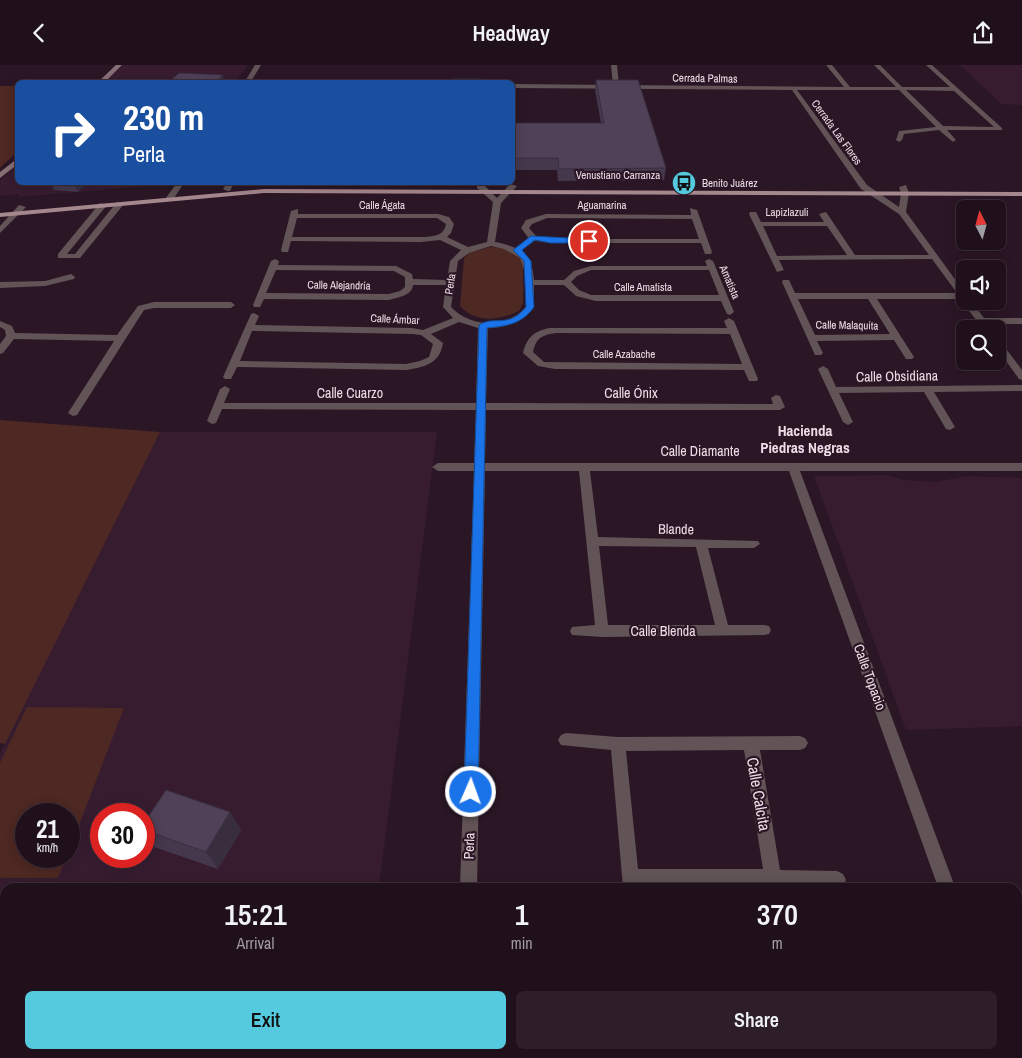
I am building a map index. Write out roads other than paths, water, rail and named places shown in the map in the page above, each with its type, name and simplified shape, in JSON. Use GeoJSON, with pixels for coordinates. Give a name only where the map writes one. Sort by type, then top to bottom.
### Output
{"type":"FeatureCollection","features":[{"type":"Feature","properties":{"kind":"main road","name":"Venustiano Carranza"},"geometry":{"type":"LineString","coordinates":[[170,196],[228,185],[486,193],[511,190],[864,187],[1022,194]]}},
{"type":"Feature","properties":{"kind":"main road","name":"Venustiano Carranza"},"geometry":{"type":"LineString","coordinates":[[286,188],[480,186],[511,190],[873,193],[904,190],[1022,188]]}},
{"type":"Feature","properties":{"kind":"main road"},"geometry":{"type":"LineString","coordinates":[[0,209],[286,188]]}},
{"type":"Feature","properties":{"kind":"main road"},"geometry":{"type":"LineString","coordinates":[[0,215],[120,204],[170,196]]}},
{"type":"Feature","properties":{"kind":"street"},"geometry":{"type":"LineString","coordinates":[[103,80],[119,65]]}},
{"type":"Feature","properties":{"kind":"street"},"geometry":{"type":"LineString","coordinates":[[249,80],[258,65]]}},
{"type":"Feature","properties":{"kind":"street"},"geometry":{"type":"LineString","coordinates":[[614,65],[616,87]]}},
{"type":"Feature","properties":{"kind":"street"},"geometry":{"type":"LineString","coordinates":[[828,65],[849,89]]}},
{"type":"Feature","properties":{"kind":"street"},"geometry":{"type":"LineString","coordinates":[[877,65],[953,140]]}},
{"type":"Feature","properties":{"kind":"street"},"geometry":{"type":"LineString","coordinates":[[898,140],[901,132],[940,127],[1000,129],[929,65]]}},
{"type":"Feature","properties":{"kind":"street","name":"Cerrada Palmas"},"geometry":{"type":"LineString","coordinates":[[515,86],[955,89]]}},
{"type":"Feature","properties":{"kind":"street","name":"Cerrada Las Flores"},"geometry":{"type":"LineString","coordinates":[[794,89],[864,187]]}},
{"type":"Feature","properties":{"kind":"street"},"geometry":{"type":"LineString","coordinates":[[0,176],[15,162]]}},
{"type":"Feature","properties":{"kind":"street"},"geometry":{"type":"LineString","coordinates":[[170,196],[178,185]]}},
{"type":"Feature","properties":{"kind":"street"},"geometry":{"type":"LineString","coordinates":[[480,186],[498,202]]}},
{"type":"Feature","properties":{"kind":"street"},"geometry":{"type":"LineString","coordinates":[[864,187],[902,211],[956,286]]}},
{"type":"Feature","properties":{"kind":"street"},"geometry":{"type":"LineString","coordinates":[[491,244],[498,202],[511,190]]}},
{"type":"Feature","properties":{"kind":"street"},"geometry":{"type":"LineString","coordinates":[[902,211],[904,190]]}},
{"type":"Feature","properties":{"kind":"street"},"geometry":{"type":"LineString","coordinates":[[103,205],[61,256],[77,256],[120,204]]}},
{"type":"Feature","properties":{"kind":"street"},"geometry":{"type":"LineString","coordinates":[[0,231],[22,207]]}},
{"type":"Feature","properties":{"kind":"street","name":"Aguamarina"},"geometry":{"type":"LineString","coordinates":[[525,244],[525,229],[529,222],[546,216],[694,213],[709,260]]}},
{"type":"Feature","properties":{"kind":"street","name":"Calle Ágata"},"geometry":{"type":"LineString","coordinates":[[288,239],[295,214],[438,217],[446,219],[450,224],[447,234],[440,237]]}},
{"type":"Feature","properties":{"kind":"street"},"geometry":{"type":"LineString","coordinates":[[753,214],[759,224]]}},
{"type":"Feature","properties":{"kind":"street"},"geometry":{"type":"LineString","coordinates":[[823,214],[852,257]]}},
{"type":"Feature","properties":{"kind":"street"},"geometry":{"type":"LineString","coordinates":[[92,219],[108,219]]}},
{"type":"Feature","properties":{"kind":"street","name":"Lapizlazuli"},"geometry":{"type":"LineString","coordinates":[[780,270],[759,224],[829,224]]}},
{"type":"Feature","properties":{"kind":"street"},"geometry":{"type":"LineString","coordinates":[[285,250],[288,239],[421,240],[440,237],[467,250],[491,244],[525,244],[551,241],[704,241]]}},
{"type":"Feature","properties":{"kind":"street"},"geometry":{"type":"LineString","coordinates":[[424,333],[459,319],[468,323],[483,325],[502,324],[527,327],[524,315],[530,307],[528,261],[523,253],[525,244]]}},
{"type":"Feature","properties":{"kind":"street","name":"Perla"},"geometry":{"type":"LineString","coordinates":[[459,319],[447,307],[454,261],[458,255],[467,250]]}},
{"type":"Feature","properties":{"kind":"street"},"geometry":{"type":"LineString","coordinates":[[774,258],[936,257]]}},
{"type":"Feature","properties":{"kind":"street","name":"Calle Amatista"},"geometry":{"type":"LineString","coordinates":[[709,260],[591,268],[578,271],[571,276],[567,283],[572,291],[582,296],[596,298],[724,298]]}},
{"type":"Feature","properties":{"kind":"street","name":"Amatista"},"geometry":{"type":"LineString","coordinates":[[709,260],[724,298],[733,331],[753,379]]}},
{"type":"Feature","properties":{"kind":"street","name":"Calle Alejandría"},"geometry":{"type":"LineString","coordinates":[[274,264],[396,269],[409,276],[410,282],[410,288],[403,293],[389,297],[260,295],[274,264]]}},
{"type":"Feature","properties":{"kind":"street"},"geometry":{"type":"LineString","coordinates":[[0,285],[51,283],[71,277]]}},
{"type":"Feature","properties":{"kind":"street"},"geometry":{"type":"LineString","coordinates":[[410,282],[450,283]]}},
{"type":"Feature","properties":{"kind":"street","name":"Calle Malaquita"},"geometry":{"type":"LineString","coordinates":[[786,282],[811,339],[896,337]]}},
{"type":"Feature","properties":{"kind":"street"},"geometry":{"type":"LineString","coordinates":[[529,283],[567,283]]}},
{"type":"Feature","properties":{"kind":"street"},"geometry":{"type":"LineString","coordinates":[[257,305],[260,295]]}},
{"type":"Feature","properties":{"kind":"street"},"geometry":{"type":"LineString","coordinates":[[793,296],[956,299]]}},
{"type":"Feature","properties":{"kind":"street","name":"Calle Malaquita"},"geometry":{"type":"LineString","coordinates":[[871,296],[896,337]]}},
{"type":"Feature","properties":{"kind":"street"},"geometry":{"type":"LineString","coordinates":[[73,413],[141,308],[147,305],[231,305]]}},
{"type":"Feature","properties":{"kind":"street"},"geometry":{"type":"LineString","coordinates":[[228,377],[254,316]]}},
{"type":"Feature","properties":{"kind":"street"},"geometry":{"type":"LineString","coordinates":[[1006,323],[1022,321]]}},
{"type":"Feature","properties":{"kind":"street"},"geometry":{"type":"LineString","coordinates":[[0,324],[9,328],[12,336]]}},
{"type":"Feature","properties":{"kind":"street","name":"Perla"},"geometry":{"type":"LineString","coordinates":[[468,883],[481,466],[483,325]]}},
{"type":"Feature","properties":{"kind":"street","name":"Calle Azabache"},"geometry":{"type":"LineString","coordinates":[[733,331],[556,330],[527,327],[530,341],[528,353],[541,364],[555,366],[748,367]]}},
{"type":"Feature","properties":{"kind":"street","name":"Calle Ámbar"},"geometry":{"type":"LineString","coordinates":[[234,364],[406,367],[422,365],[433,359],[438,351],[438,343],[424,333],[412,331],[249,328]]}},
{"type":"Feature","properties":{"kind":"street"},"geometry":{"type":"LineString","coordinates":[[12,336],[120,338]]}},
{"type":"Feature","properties":{"kind":"street"},"geometry":{"type":"LineString","coordinates":[[0,351],[12,336]]}},
{"type":"Feature","properties":{"kind":"street"},"geometry":{"type":"LineString","coordinates":[[896,337],[909,357]]}},
{"type":"Feature","properties":{"kind":"street"},"geometry":{"type":"LineString","coordinates":[[811,339],[818,353]]}},
{"type":"Feature","properties":{"kind":"street"},"geometry":{"type":"LineString","coordinates":[[1006,354],[1022,377]]}},
{"type":"Feature","properties":{"kind":"street"},"geometry":{"type":"LineString","coordinates":[[823,369],[848,422]]}},
{"type":"Feature","properties":{"kind":"street","name":"Calle Obsidiana"},"geometry":{"type":"LineString","coordinates":[[833,390],[1022,388]]}},
{"type":"Feature","properties":{"kind":"street"},"geometry":{"type":"LineString","coordinates":[[212,421],[225,389]]}},
{"type":"Feature","properties":{"kind":"street"},"geometry":{"type":"LineString","coordinates":[[927,389],[950,427]]}},
{"type":"Feature","properties":{"kind":"street","name":"Calle Ónix"},"geometry":{"type":"LineString","coordinates":[[481,407],[778,402]]}},
{"type":"Feature","properties":{"kind":"street","name":"Calle Cuarzo"},"geometry":{"type":"LineString","coordinates":[[218,407],[481,407]]}},
{"type":"Feature","properties":{"kind":"street"},"geometry":{"type":"LineString","coordinates":[[584,466],[602,632]]}},
{"type":"Feature","properties":{"kind":"street","name":"Calle Topacio"},"geometry":{"type":"LineString","coordinates":[[793,466],[946,883]]}},
{"type":"Feature","properties":{"kind":"street","name":"Calle Diamante"},"geometry":{"type":"LineString","coordinates":[[438,467],[1022,467]]}},
{"type":"Feature","properties":{"kind":"street","name":"Blande"},"geometry":{"type":"LineString","coordinates":[[591,541],[701,544],[723,631]]}},
{"type":"Feature","properties":{"kind":"street"},"geometry":{"type":"LineString","coordinates":[[701,544],[754,544]]}},
{"type":"Feature","properties":{"kind":"street","name":"Calle Blenda"},"geometry":{"type":"LineString","coordinates":[[577,631],[764,630]]}},
{"type":"Feature","properties":{"kind":"street","name":"Calle Calcita"},"geometry":{"type":"LineString","coordinates":[[566,740],[618,744],[751,744],[773,878]]}},
{"type":"Feature","properties":{"kind":"street"},"geometry":{"type":"LineString","coordinates":[[751,744],[800,743]]}},
{"type":"Feature","properties":{"kind":"street"},"geometry":{"type":"LineString","coordinates":[[618,744],[631,883],[773,878],[837,880]]}},
{"type":"Feature","properties":{"kind":"place","name":"Benito Juárez"},"geometry":{"type":"Point","coordinates":[684,183]}},
{"type":"Feature","properties":{"kind":"district","name":"Hacienda Piedras Negras"},"geometry":{"type":"Point","coordinates":[805,438]}}]}
